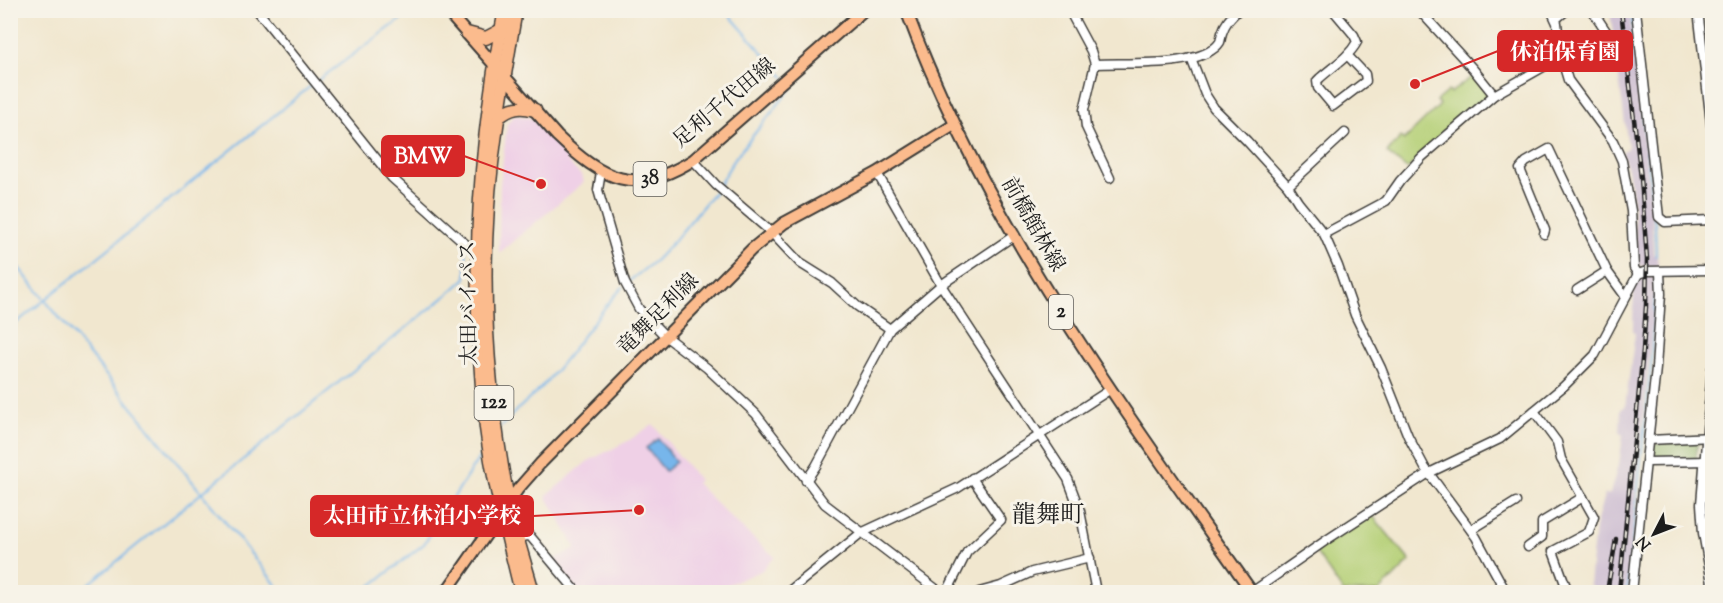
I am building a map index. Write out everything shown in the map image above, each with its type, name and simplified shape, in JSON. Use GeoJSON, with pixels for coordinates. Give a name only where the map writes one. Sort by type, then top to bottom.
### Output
{"type":"FeatureCollection","features":[{"type":"Feature","properties":{"kind":"highway","name":"太田バイパス"},"geometry":{"type":"LineString","coordinates":[[505,10],[487,116],[477,249],[479,333],[486,428],[497,495],[518,537],[533,592]]}},
{"type":"Feature","properties":{"kind":"highway","name":"太田バイパス"},"geometry":{"type":"LineString","coordinates":[[516,10],[492,165],[487,267],[494,405],[506,509],[521,592]]}},
{"type":"Feature","properties":{"kind":"highway"},"geometry":{"type":"LineString","coordinates":[[467,33],[486,38],[501,30]]}},
{"type":"Feature","properties":{"kind":"highway"},"geometry":{"type":"LineString","coordinates":[[499,117],[509,109],[535,110]]}},
{"type":"Feature","properties":{"kind":"main road","name":"足利千代田線"},"geometry":{"type":"LineString","coordinates":[[447,10],[577,155],[601,172],[620,178],[641,180],[660,178],[693,160],[864,10]]}},
{"type":"Feature","properties":{"kind":"main road","name":"前橋館林線"},"geometry":{"type":"LineString","coordinates":[[906,10],[954,125],[1048,291],[1111,389],[1252,592]]}},
{"type":"Feature","properties":{"kind":"main road","name":"竜舞足利線"},"geometry":{"type":"LineString","coordinates":[[446,592],[540,464],[664,336],[771,232],[877,173],[954,125]]}},
{"type":"Feature","properties":{"kind":"street"},"geometry":{"type":"LineString","coordinates":[[257,10],[392,178],[469,247],[477,249]]}},
{"type":"Feature","properties":{"kind":"street"},"geometry":{"type":"LineString","coordinates":[[1069,10],[1091,51],[1095,64],[1084,110],[1086,127],[1110,178]]}},
{"type":"Feature","properties":{"kind":"street"},"geometry":{"type":"LineString","coordinates":[[1095,64],[1165,63],[1191,58],[1220,42],[1225,24],[1238,10]]}},
{"type":"Feature","properties":{"kind":"street"},"geometry":{"type":"LineString","coordinates":[[1333,10],[1358,42],[1347,55],[1317,81],[1321,93],[1333,106],[1366,81],[1365,74],[1347,55]]}},
{"type":"Feature","properties":{"kind":"street"},"geometry":{"type":"LineString","coordinates":[[1419,10],[1494,95]]}},
{"type":"Feature","properties":{"kind":"street"},"geometry":{"type":"LineString","coordinates":[[1551,10],[1556,19],[1561,57],[1571,86],[1612,141],[1622,160],[1631,211],[1634,268],[1638,274]]}},
{"type":"Feature","properties":{"kind":"street"},"geometry":{"type":"LineString","coordinates":[[1556,19],[1567,10]]}},
{"type":"Feature","properties":{"kind":"street"},"geometry":{"type":"LineString","coordinates":[[1592,10],[1608,34]]}},
{"type":"Feature","properties":{"kind":"street"},"geometry":{"type":"LineString","coordinates":[[1636,10],[1659,218],[1665,222],[1713,220]]}},
{"type":"Feature","properties":{"kind":"street"},"geometry":{"type":"LineString","coordinates":[[1698,10],[1713,132]]}},
{"type":"Feature","properties":{"kind":"street"},"geometry":{"type":"LineString","coordinates":[[1324,234],[1386,201],[1400,181],[1422,157],[1494,95],[1561,57]]}},
{"type":"Feature","properties":{"kind":"street"},"geometry":{"type":"LineString","coordinates":[[1191,58],[1205,94],[1214,108],[1248,141],[1288,186],[1324,234],[1355,315],[1381,368],[1408,436],[1429,473],[1471,530],[1506,592]]}},
{"type":"Feature","properties":{"kind":"street"},"geometry":{"type":"LineString","coordinates":[[1288,186],[1346,133]]}},
{"type":"Feature","properties":{"kind":"street"},"geometry":{"type":"LineString","coordinates":[[1544,234],[1545,230],[1520,169],[1526,162],[1549,149],[1553,153],[1607,271],[1625,296]]}},
{"type":"Feature","properties":{"kind":"street"},"geometry":{"type":"LineString","coordinates":[[693,160],[716,185],[771,232],[800,263],[832,283],[857,306],[890,329]]}},
{"type":"Feature","properties":{"kind":"street"},"geometry":{"type":"LineString","coordinates":[[601,172],[598,190],[625,283],[639,309],[664,336],[707,368],[756,414],[825,504],[940,592]]}},
{"type":"Feature","properties":{"kind":"street"},"geometry":{"type":"LineString","coordinates":[[877,173],[940,285],[1068,478],[1083,521],[1096,592]]}},
{"type":"Feature","properties":{"kind":"street"},"geometry":{"type":"LineString","coordinates":[[806,481],[890,329],[940,285],[1015,235]]}},
{"type":"Feature","properties":{"kind":"street"},"geometry":{"type":"LineString","coordinates":[[1252,592],[1429,473],[1500,439],[1573,379],[1595,355],[1638,274],[1641,272],[1713,270]]}},
{"type":"Feature","properties":{"kind":"street"},"geometry":{"type":"LineString","coordinates":[[1577,290],[1607,271]]}},
{"type":"Feature","properties":{"kind":"street"},"geometry":{"type":"LineString","coordinates":[[1632,592],[1661,311],[1660,272]]}},
{"type":"Feature","properties":{"kind":"street"},"geometry":{"type":"LineString","coordinates":[[1713,368],[1708,461],[1702,514],[1713,583]]}},
{"type":"Feature","properties":{"kind":"street"},"geometry":{"type":"LineString","coordinates":[[788,592],[861,533],[958,488],[1111,389]]}},
{"type":"Feature","properties":{"kind":"street"},"geometry":{"type":"LineString","coordinates":[[1534,411],[1557,442],[1561,459],[1594,517],[1589,532],[1553,551],[1568,592]]}},
{"type":"Feature","properties":{"kind":"street"},"geometry":{"type":"LineString","coordinates":[[1648,440],[1709,438]]}},
{"type":"Feature","properties":{"kind":"street"},"geometry":{"type":"LineString","coordinates":[[1647,462],[1708,461]]}},
{"type":"Feature","properties":{"kind":"street"},"geometry":{"type":"LineString","coordinates":[[947,592],[967,552],[1001,520],[972,478]]}},
{"type":"Feature","properties":{"kind":"street"},"geometry":{"type":"LineString","coordinates":[[1528,547],[1542,537],[1542,522],[1583,497]]}},
{"type":"Feature","properties":{"kind":"street"},"geometry":{"type":"LineString","coordinates":[[1471,530],[1516,502]]}},
{"type":"Feature","properties":{"kind":"street"},"geometry":{"type":"LineString","coordinates":[[518,537],[530,536],[577,592]]}},
{"type":"Feature","properties":{"kind":"street"},"geometry":{"type":"LineString","coordinates":[[979,592],[1001,586],[1032,572],[1090,558]]}},
{"type":"Feature","properties":{"kind":"shaded area"},"geometry":{"type":"Polygon","coordinates":[[[1610,11],[1629,11],[1652,217],[1653,254],[1657,256],[1658,266],[1641,266],[1637,260],[1632,191],[1622,152],[1628,147],[1610,11]]]}},
{"type":"Feature","properties":{"kind":"shaded area"},"geometry":{"type":"Polygon","coordinates":[[[515,115],[534,119],[570,160],[567,162],[582,176],[584,182],[499,253],[500,186],[507,124],[515,115]]]}},
{"type":"Feature","properties":{"kind":"shaded area"},"geometry":{"type":"Polygon","coordinates":[[[1653,275],[1657,279],[1654,279],[1653,314],[1626,592],[1592,592],[1592,586],[1589,585],[1595,528],[1604,495],[1610,494],[1620,458],[1623,435],[1620,433],[1621,409],[1625,407],[1635,334],[1633,330],[1634,285],[1640,276],[1653,275]]]}},
{"type":"Feature","properties":{"kind":"shaded area"},"geometry":{"type":"Polygon","coordinates":[[[653,424],[699,480],[696,483],[737,524],[775,557],[761,571],[709,592],[578,592],[552,560],[576,548],[546,496],[588,461],[628,441],[653,424]]]}},
{"type":"Feature","properties":{"kind":"green space"},"geometry":{"type":"Polygon","coordinates":[[[1473,76],[1489,94],[1407,169],[1387,153],[1401,137],[1404,140],[1440,105],[1436,101],[1473,76]]]}},
{"type":"Feature","properties":{"kind":"green space"},"geometry":{"type":"Polygon","coordinates":[[[1698,441],[1696,459],[1651,457],[1653,444],[1698,441]]]}},
{"type":"Feature","properties":{"kind":"green space"},"geometry":{"type":"Polygon","coordinates":[[[1372,515],[1410,561],[1379,592],[1343,592],[1315,551],[1372,515]]]}},
{"type":"Feature","properties":{"kind":"water"},"geometry":{"type":"Polygon","coordinates":[[[658,439],[676,462],[665,471],[646,448],[658,439]]]}},
{"type":"Feature","properties":{"kind":"waterway"},"geometry":{"type":"LineString","coordinates":[[317,81],[414,10]]}},
{"type":"Feature","properties":{"kind":"waterway"},"geometry":{"type":"LineString","coordinates":[[725,10],[784,77]]}},
{"type":"Feature","properties":{"kind":"waterway"},"geometry":{"type":"LineString","coordinates":[[1631,10],[1655,225],[1656,256]]}},
{"type":"Feature","properties":{"kind":"waterway"},"geometry":{"type":"LineString","coordinates":[[719,185],[735,158],[792,87],[787,82]]}},
{"type":"Feature","properties":{"kind":"waterway"},"geometry":{"type":"LineString","coordinates":[[10,328],[312,85]]}},
{"type":"Feature","properties":{"kind":"waterway"},"geometry":{"type":"LineString","coordinates":[[627,283],[656,260],[716,190]]}},
{"type":"Feature","properties":{"kind":"waterway"},"geometry":{"type":"LineString","coordinates":[[79,592],[453,290],[466,278],[466,253]]}},
{"type":"Feature","properties":{"kind":"waterway"},"geometry":{"type":"LineString","coordinates":[[10,257],[282,592]]}},
{"type":"Feature","properties":{"kind":"waterway"},"geometry":{"type":"LineString","coordinates":[[1627,592],[1651,365],[1656,279]]}},
{"type":"Feature","properties":{"kind":"waterway"},"geometry":{"type":"LineString","coordinates":[[501,427],[547,381],[623,287]]}},
{"type":"Feature","properties":{"kind":"waterway"},"geometry":{"type":"LineString","coordinates":[[363,592],[424,544],[485,448]]}},
{"type":"Feature","properties":{"kind":"railway"},"geometry":{"type":"LineString","coordinates":[[1619,592],[1643,350],[1647,259],[1641,178],[1621,10]]}},
{"type":"Feature","properties":{"kind":"railway"},"geometry":{"type":"LineString","coordinates":[[1607,592],[1616,539]]}},
{"type":"Feature","properties":{"kind":"place","name":"休泊保育園"},"geometry":{"type":"Point","coordinates":[1415,84]}},
{"type":"Feature","properties":{"kind":"place","name":"BMW"},"geometry":{"type":"Point","coordinates":[541,184]}},
{"type":"Feature","properties":{"kind":"place","name":"太田市立休泊小学校"},"geometry":{"type":"Point","coordinates":[639,510]}},
{"type":"Feature","properties":{"kind":"district","name":"龍舞町"},"geometry":{"type":"Point","coordinates":[1048,516]}}]}
